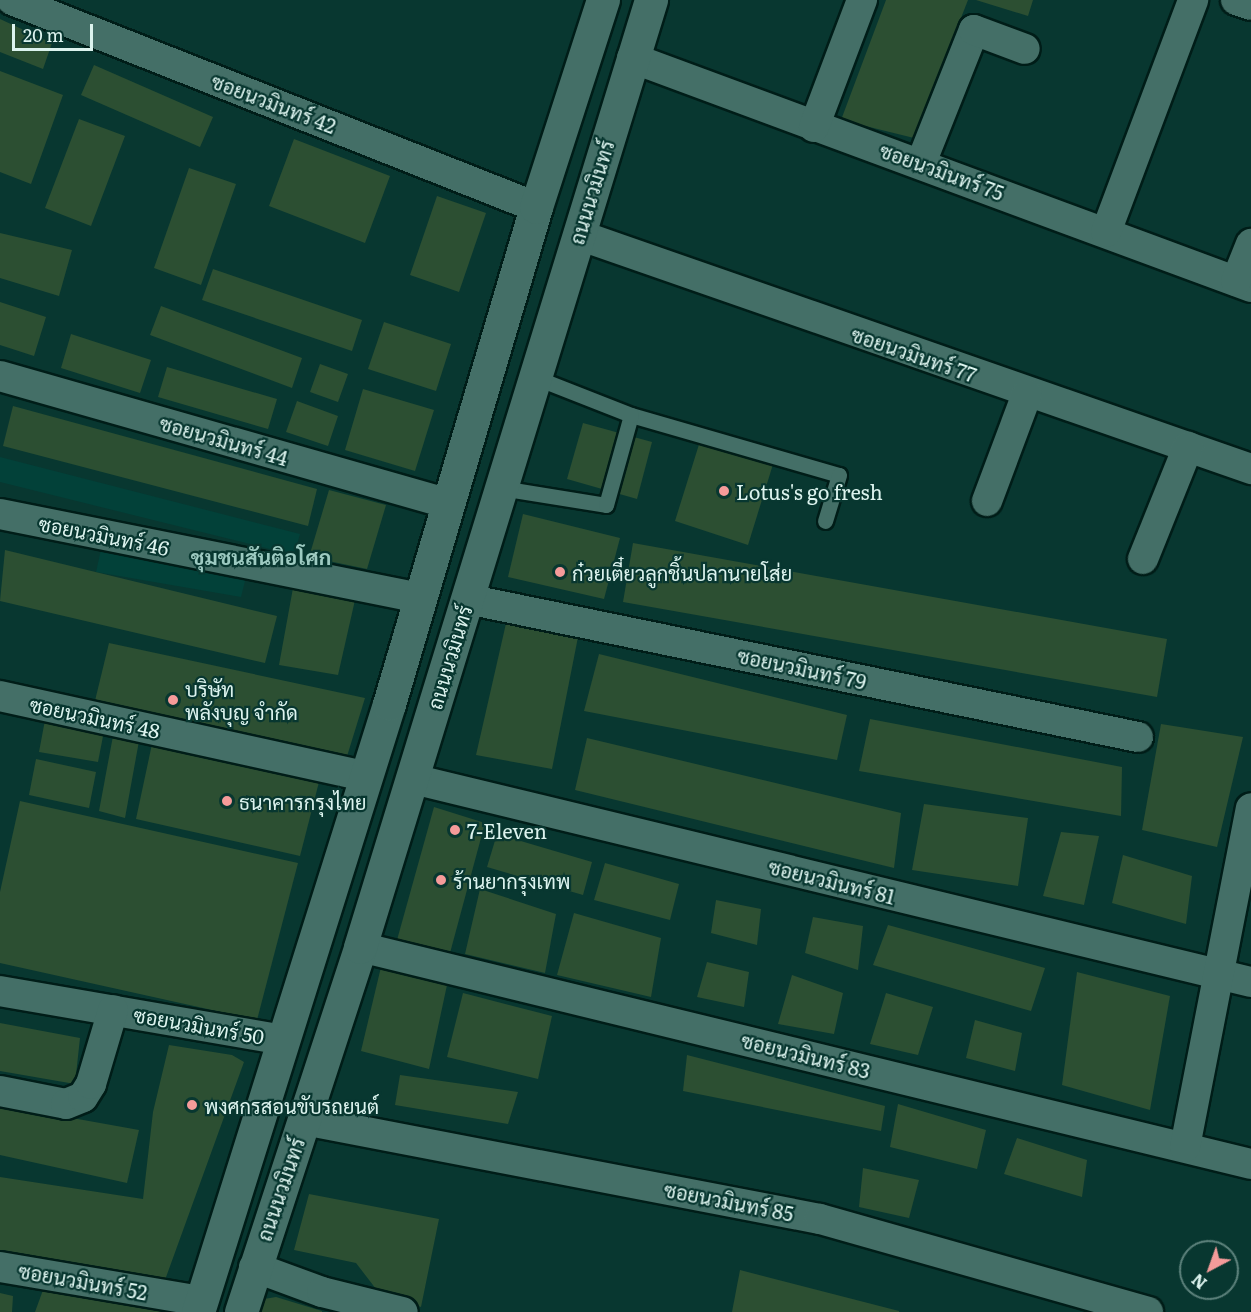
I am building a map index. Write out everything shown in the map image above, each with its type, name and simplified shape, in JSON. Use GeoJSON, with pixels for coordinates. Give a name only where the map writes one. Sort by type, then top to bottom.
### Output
{"type":"FeatureCollection","features":[{"type":"Feature","properties":{"kind":"main road","name":"ถนนนวมินทร์"},"geometry":{"type":"LineString","coordinates":[[200,1306],[367,777],[536,207],[603,0]]}},
{"type":"Feature","properties":{"kind":"main road","name":"ถนนนวมินทร์"},"geometry":{"type":"LineString","coordinates":[[241,1312],[360,947],[651,0]]}},
{"type":"Feature","properties":{"kind":"main road"},"geometry":{"type":"LineString","coordinates":[[448,504],[490,521]]}},
{"type":"Feature","properties":{"kind":"street","name":"ซอยนวมินทร์ 42"},"geometry":{"type":"LineString","coordinates":[[12,0],[536,207]]}},
{"type":"Feature","properties":{"kind":"street"},"geometry":{"type":"LineString","coordinates":[[814,127],[862,0]]}},
{"type":"Feature","properties":{"kind":"street"},"geometry":{"type":"LineString","coordinates":[[1106,232],[1193,0]]}},
{"type":"Feature","properties":{"kind":"street"},"geometry":{"type":"LineString","coordinates":[[1236,0],[1251,5]]}},
{"type":"Feature","properties":{"kind":"street"},"geometry":{"type":"LineString","coordinates":[[921,163],[974,30],[1025,49]]}},
{"type":"Feature","properties":{"kind":"street","name":"ซอยนวมินทร์ 75"},"geometry":{"type":"LineString","coordinates":[[632,58],[1244,284]]}},
{"type":"Feature","properties":{"kind":"street","name":"ซอยนวมินทร์ 77"},"geometry":{"type":"LineString","coordinates":[[579,235],[1028,394],[1251,469]]}},
{"type":"Feature","properties":{"kind":"street"},"geometry":{"type":"LineString","coordinates":[[1244,284],[1251,244]]}},
{"type":"Feature","properties":{"kind":"street","name":"ซอยนวมินทร์ 44"},"geometry":{"type":"LineString","coordinates":[[0,376],[448,504]]}},
{"type":"Feature","properties":{"kind":"street"},"geometry":{"type":"LineString","coordinates":[[987,501],[1028,394]]}},
{"type":"Feature","properties":{"kind":"street"},"geometry":{"type":"LineString","coordinates":[[1143,559],[1188,447]]}},
{"type":"Feature","properties":{"kind":"street","name":"ซอยนวมินทร์ 46"},"geometry":{"type":"LineString","coordinates":[[0,514],[419,598]]}},
{"type":"Feature","properties":{"kind":"street","name":"ซอยนวมินทร์ 79"},"geometry":{"type":"LineString","coordinates":[[467,599],[1138,737]]}},
{"type":"Feature","properties":{"kind":"street","name":"ซอยนวมินทร์ 48"},"geometry":{"type":"LineString","coordinates":[[0,696],[367,777]]}},
{"type":"Feature","properties":{"kind":"street","name":"ซอยนวมินทร์ 81"},"geometry":{"type":"LineString","coordinates":[[412,779],[1251,982]]}},
{"type":"Feature","properties":{"kind":"street"},"geometry":{"type":"LineString","coordinates":[[1185,1147],[1251,808]]}},
{"type":"Feature","properties":{"kind":"street","name":"ซอยนวมินทร์ 83"},"geometry":{"type":"LineString","coordinates":[[360,947],[1251,1164]]}},
{"type":"Feature","properties":{"kind":"street","name":"ซอยนวมินทร์ 50"},"geometry":{"type":"LineString","coordinates":[[0,991],[285,1040]]}},
{"type":"Feature","properties":{"kind":"street","name":"ซอยนวมินทร์ 50"},"geometry":{"type":"LineString","coordinates":[[0,1091],[66,1104],[83,1097],[91,1084],[113,1010]]}},
{"type":"Feature","properties":{"kind":"street","name":"ซอยนวมินทร์ 85"},"geometry":{"type":"LineString","coordinates":[[304,1120],[820,1219],[1148,1312]]}},
{"type":"Feature","properties":{"kind":"street","name":"ซอยนวมินทร์ 52"},"geometry":{"type":"LineString","coordinates":[[0,1267],[200,1306]]}},
{"type":"Feature","properties":{"kind":"street"},"geometry":{"type":"LineString","coordinates":[[254,1267],[322,1292],[403,1312]]}},
{"type":"Feature","properties":{"kind":"lane"},"geometry":{"type":"LineString","coordinates":[[534,376],[632,415],[839,475],[825,521]]}},
{"type":"Feature","properties":{"kind":"lane"},"geometry":{"type":"LineString","coordinates":[[501,488],[606,505],[632,415]]}},
{"type":"Feature","properties":{"kind":"shaded area"},"geometry":{"type":"Polygon","coordinates":[[[0,457],[300,534],[294,555],[0,482],[0,457]]]}},
{"type":"Feature","properties":{"kind":"shaded area"},"geometry":{"type":"Polygon","coordinates":[[[102,545],[246,577],[241,597],[96,572],[102,545]]]}},
{"type":"Feature","properties":{"kind":"building"},"geometry":{"type":"Polygon","coordinates":[[[886,0],[968,0],[914,138],[841,120],[886,0]]]}},
{"type":"Feature","properties":{"kind":"building"},"geometry":{"type":"Polygon","coordinates":[[[976,0],[1033,0],[1028,16],[976,0]]]}},
{"type":"Feature","properties":{"kind":"building"},"geometry":{"type":"Polygon","coordinates":[[[0,19],[52,43],[43,69],[0,52],[0,19]]]}},
{"type":"Feature","properties":{"kind":"building"},"geometry":{"type":"Polygon","coordinates":[[[94,65],[213,117],[200,147],[81,95],[94,65]]]}},
{"type":"Feature","properties":{"kind":"building"},"geometry":{"type":"Polygon","coordinates":[[[0,71],[63,95],[31,184],[0,172],[0,71]]]}},
{"type":"Feature","properties":{"kind":"building"},"geometry":{"type":"Polygon","coordinates":[[[79,119],[125,136],[91,226],[45,208],[79,119]]]}},
{"type":"Feature","properties":{"kind":"building"},"geometry":{"type":"Polygon","coordinates":[[[294,139],[390,176],[365,243],[269,206],[294,139]]]}},
{"type":"Feature","properties":{"kind":"building"},"geometry":{"type":"Polygon","coordinates":[[[189,168],[236,184],[201,285],[154,268],[189,168]]]}},
{"type":"Feature","properties":{"kind":"building"},"geometry":{"type":"Polygon","coordinates":[[[437,196],[486,213],[459,292],[410,275],[437,196]]]}},
{"type":"Feature","properties":{"kind":"building"},"geometry":{"type":"Polygon","coordinates":[[[0,233],[72,250],[59,296],[0,278],[0,233]]]}},
{"type":"Feature","properties":{"kind":"building"},"geometry":{"type":"Polygon","coordinates":[[[213,269],[362,320],[352,351],[202,300],[213,269]]]}},
{"type":"Feature","properties":{"kind":"building"},"geometry":{"type":"Polygon","coordinates":[[[0,302],[46,317],[34,356],[0,345],[0,302]]]}},
{"type":"Feature","properties":{"kind":"building"},"geometry":{"type":"Polygon","coordinates":[[[161,306],[302,358],[292,388],[150,335],[161,306]]]}},
{"type":"Feature","properties":{"kind":"building"},"geometry":{"type":"Polygon","coordinates":[[[384,322],[451,344],[436,391],[368,369],[384,322]]]}},
{"type":"Feature","properties":{"kind":"building"},"geometry":{"type":"Polygon","coordinates":[[[71,334],[151,360],[140,393],[61,368],[71,334]]]}},
{"type":"Feature","properties":{"kind":"building"},"geometry":{"type":"Polygon","coordinates":[[[320,364],[348,374],[338,402],[310,392],[320,364]]]}},
{"type":"Feature","properties":{"kind":"building"},"geometry":{"type":"Polygon","coordinates":[[[167,367],[277,399],[268,429],[158,397],[167,367]]]}},
{"type":"Feature","properties":{"kind":"building"},"geometry":{"type":"Polygon","coordinates":[[[363,389],[434,410],[415,471],[345,450],[363,389]]]}},
{"type":"Feature","properties":{"kind":"building"},"geometry":{"type":"Polygon","coordinates":[[[297,401],[338,416],[328,446],[286,432],[297,401]]]}},
{"type":"Feature","properties":{"kind":"building"},"geometry":{"type":"Polygon","coordinates":[[[13,406],[317,489],[308,526],[3,446],[13,406]]]}},
{"type":"Feature","properties":{"kind":"building"},"geometry":{"type":"Polygon","coordinates":[[[583,423],[652,442],[637,499],[567,479],[583,423]]]}},
{"type":"Feature","properties":{"kind":"building","name":"Lotus's go fresh"},"geometry":{"type":"Polygon","coordinates":[[[701,438],[774,461],[748,545],[675,521],[701,438]]]}},
{"type":"Feature","properties":{"kind":"building"},"geometry":{"type":"Polygon","coordinates":[[[329,490],[386,505],[367,569],[309,557],[329,490]]]}},
{"type":"Feature","properties":{"kind":"building"},"geometry":{"type":"Polygon","coordinates":[[[523,514],[620,538],[604,599],[508,577],[523,514]]]}},
{"type":"Feature","properties":{"kind":"building"},"geometry":{"type":"Polygon","coordinates":[[[633,543],[1167,639],[1157,697],[623,602],[633,543]]]}},
{"type":"Feature","properties":{"kind":"building"},"geometry":{"type":"Polygon","coordinates":[[[5,550],[277,616],[265,663],[0,601],[5,550]]]}},
{"type":"Feature","properties":{"kind":"building"},"geometry":{"type":"Polygon","coordinates":[[[293,588],[355,600],[338,675],[279,665],[293,588]]]}},
{"type":"Feature","properties":{"kind":"building"},"geometry":{"type":"Polygon","coordinates":[[[507,619],[578,637],[552,769],[476,755],[507,619]]]}},
{"type":"Feature","properties":{"kind":"building"},"geometry":{"type":"Polygon","coordinates":[[[109,643],[365,698],[344,766],[93,709],[109,643]]]}},
{"type":"Feature","properties":{"kind":"building"},"geometry":{"type":"Polygon","coordinates":[[[599,654],[847,715],[837,760],[584,711],[599,654]]]}},
{"type":"Feature","properties":{"kind":"building"},"geometry":{"type":"Polygon","coordinates":[[[870,719],[1122,767],[1121,816],[859,771],[870,719]]]}},
{"type":"Feature","properties":{"kind":"building"},"geometry":{"type":"Polygon","coordinates":[[[45,720],[104,731],[98,762],[39,752],[45,720]]]}},
{"type":"Feature","properties":{"kind":"building"},"geometry":{"type":"Polygon","coordinates":[[[1161,724],[1243,737],[1217,847],[1142,830],[1161,724]]]}},
{"type":"Feature","properties":{"kind":"building"},"geometry":{"type":"Polygon","coordinates":[[[113,736],[139,741],[125,818],[99,811],[113,736]]]}},
{"type":"Feature","properties":{"kind":"building"},"geometry":{"type":"Polygon","coordinates":[[[587,738],[901,813],[894,868],[575,790],[587,738]]]}},
{"type":"Feature","properties":{"kind":"building","name":"ธนาคารกรุงไทย"},"geometry":{"type":"Polygon","coordinates":[[[152,744],[319,782],[300,856],[136,819],[152,744]]]}},
{"type":"Feature","properties":{"kind":"building"},"geometry":{"type":"Polygon","coordinates":[[[36,759],[96,772],[89,808],[29,795],[36,759]]]}},
{"type":"Feature","properties":{"kind":"building"},"geometry":{"type":"Polygon","coordinates":[[[20,801],[298,863],[257,1020],[0,963],[0,892],[20,801]]]}},
{"type":"Feature","properties":{"kind":"building"},"geometry":{"type":"Polygon","coordinates":[[[924,804],[1028,818],[1018,886],[912,870],[924,804]]]}},
{"type":"Feature","properties":{"kind":"building"},"geometry":{"type":"Polygon","coordinates":[[[434,807],[485,823],[450,953],[397,940],[434,807]]]}},
{"type":"Feature","properties":{"kind":"building"},"geometry":{"type":"Polygon","coordinates":[[[1061,832],[1099,836],[1084,905],[1043,896],[1061,832]]]}},
{"type":"Feature","properties":{"kind":"building"},"geometry":{"type":"Polygon","coordinates":[[[497,834],[592,862],[583,895],[487,867],[497,834]]]}},
{"type":"Feature","properties":{"kind":"building"},"geometry":{"type":"Polygon","coordinates":[[[1123,855],[1192,876],[1186,924],[1112,903],[1123,855]]]}},
{"type":"Feature","properties":{"kind":"building"},"geometry":{"type":"Polygon","coordinates":[[[605,863],[679,884],[670,920],[594,900],[605,863]]]}},
{"type":"Feature","properties":{"kind":"building"},"geometry":{"type":"Polygon","coordinates":[[[480,889],[556,914],[545,973],[465,954],[480,889]]]}},
{"type":"Feature","properties":{"kind":"building"},"geometry":{"type":"Polygon","coordinates":[[[716,900],[761,909],[757,945],[711,933],[716,900]]]}},
{"type":"Feature","properties":{"kind":"building"},"geometry":{"type":"Polygon","coordinates":[[[574,913],[661,938],[651,997],[557,975],[574,913]]]}},
{"type":"Feature","properties":{"kind":"building"},"geometry":{"type":"Polygon","coordinates":[[[813,917],[863,926],[858,970],[805,953],[813,917]]]}},
{"type":"Feature","properties":{"kind":"building"},"geometry":{"type":"Polygon","coordinates":[[[888,925],[1045,968],[1031,1011],[873,965],[888,925]]]}},
{"type":"Feature","properties":{"kind":"building"},"geometry":{"type":"Polygon","coordinates":[[[707,962],[749,972],[744,1007],[697,997],[707,962]]]}},
{"type":"Feature","properties":{"kind":"building"},"geometry":{"type":"Polygon","coordinates":[[[381,967],[447,985],[429,1069],[361,1051],[381,967]]]}},
{"type":"Feature","properties":{"kind":"building"},"geometry":{"type":"Polygon","coordinates":[[[1077,972],[1170,996],[1150,1110],[1062,1085],[1077,972]]]}},
{"type":"Feature","properties":{"kind":"building"},"geometry":{"type":"Polygon","coordinates":[[[792,975],[843,993],[834,1034],[778,1024],[792,975]]]}},
{"type":"Feature","properties":{"kind":"building"},"geometry":{"type":"Polygon","coordinates":[[[463,993],[552,1016],[538,1079],[447,1057],[463,993]]]}},
{"type":"Feature","properties":{"kind":"building"},"geometry":{"type":"Polygon","coordinates":[[[886,993],[933,1007],[918,1055],[870,1044],[886,993]]]}},
{"type":"Feature","properties":{"kind":"building"},"geometry":{"type":"Polygon","coordinates":[[[975,1020],[1022,1033],[1015,1071],[966,1058],[975,1020]]]}},
{"type":"Feature","properties":{"kind":"building"},"geometry":{"type":"Polygon","coordinates":[[[0,1023],[80,1038],[75,1084],[0,1071],[0,1023]]]}},
{"type":"Feature","properties":{"kind":"building"},"geometry":{"type":"Polygon","coordinates":[[[169,1045],[232,1055],[244,1062],[165,1280],[0,1258],[0,1177],[143,1199],[153,1112],[169,1045]]]}},
{"type":"Feature","properties":{"kind":"building"},"geometry":{"type":"Polygon","coordinates":[[[687,1055],[885,1106],[881,1131],[683,1091],[687,1055]]]}},
{"type":"Feature","properties":{"kind":"building"},"geometry":{"type":"Polygon","coordinates":[[[400,1075],[518,1092],[508,1124],[395,1105],[400,1075]]]}},
{"type":"Feature","properties":{"kind":"building"},"geometry":{"type":"Polygon","coordinates":[[[898,1104],[986,1130],[977,1169],[890,1147],[898,1104]]]}},
{"type":"Feature","properties":{"kind":"building"},"geometry":{"type":"Polygon","coordinates":[[[0,1105],[139,1130],[127,1183],[0,1155],[0,1105]]]}},
{"type":"Feature","properties":{"kind":"building"},"geometry":{"type":"Polygon","coordinates":[[[1017,1138],[1087,1160],[1082,1197],[1004,1174],[1017,1138]]]}},
{"type":"Feature","properties":{"kind":"building"},"geometry":{"type":"Polygon","coordinates":[[[863,1168],[919,1180],[909,1218],[859,1207],[863,1168]]]}},
{"type":"Feature","properties":{"kind":"building"},"geometry":{"type":"Polygon","coordinates":[[[309,1194],[439,1219],[421,1307],[376,1289],[356,1263],[294,1250],[309,1194]]]}},
{"type":"Feature","properties":{"kind":"building"},"geometry":{"type":"Polygon","coordinates":[[[740,1270],[899,1311],[899,1312],[732,1312],[740,1270]]]}},
{"type":"Feature","properties":{"kind":"building"},"geometry":{"type":"Polygon","coordinates":[[[47,1279],[164,1301],[161,1312],[35,1312],[47,1279]]]}},
{"type":"Feature","properties":{"kind":"building"},"geometry":{"type":"Polygon","coordinates":[[[0,1293],[13,1296],[12,1312],[0,1312],[0,1293]]]}},
{"type":"Feature","properties":{"kind":"building"},"geometry":{"type":"Polygon","coordinates":[[[276,1297],[322,1312],[260,1312],[264,1299],[276,1297]]]}},
{"type":"Feature","properties":{"kind":"place","name":"Lotus's go fresh"},"geometry":{"type":"Point","coordinates":[724,491]}},
{"type":"Feature","properties":{"kind":"place","name":"ก๋วยเตี๋ยวลูกชิ้นปลานายโส่ย"},"geometry":{"type":"Point","coordinates":[560,572]}},
{"type":"Feature","properties":{"kind":"place","name":"บริษัท พลังบุญ จำกัด"},"geometry":{"type":"Point","coordinates":[173,700]}},
{"type":"Feature","properties":{"kind":"place","name":"ธนาคารกรุงไทย"},"geometry":{"type":"Point","coordinates":[227,801]}},
{"type":"Feature","properties":{"kind":"place","name":"7-Eleven"},"geometry":{"type":"Point","coordinates":[455,830]}},
{"type":"Feature","properties":{"kind":"place","name":"ร้านยากรุงเทพ"},"geometry":{"type":"Point","coordinates":[441,880]}},
{"type":"Feature","properties":{"kind":"place","name":"พงศกรสอนขับรถยนต์"},"geometry":{"type":"Point","coordinates":[192,1105]}},
{"type":"Feature","properties":{"kind":"district","name":"ชุมชนสันติอโศก"},"geometry":{"type":"Point","coordinates":[261,556]}}]}
